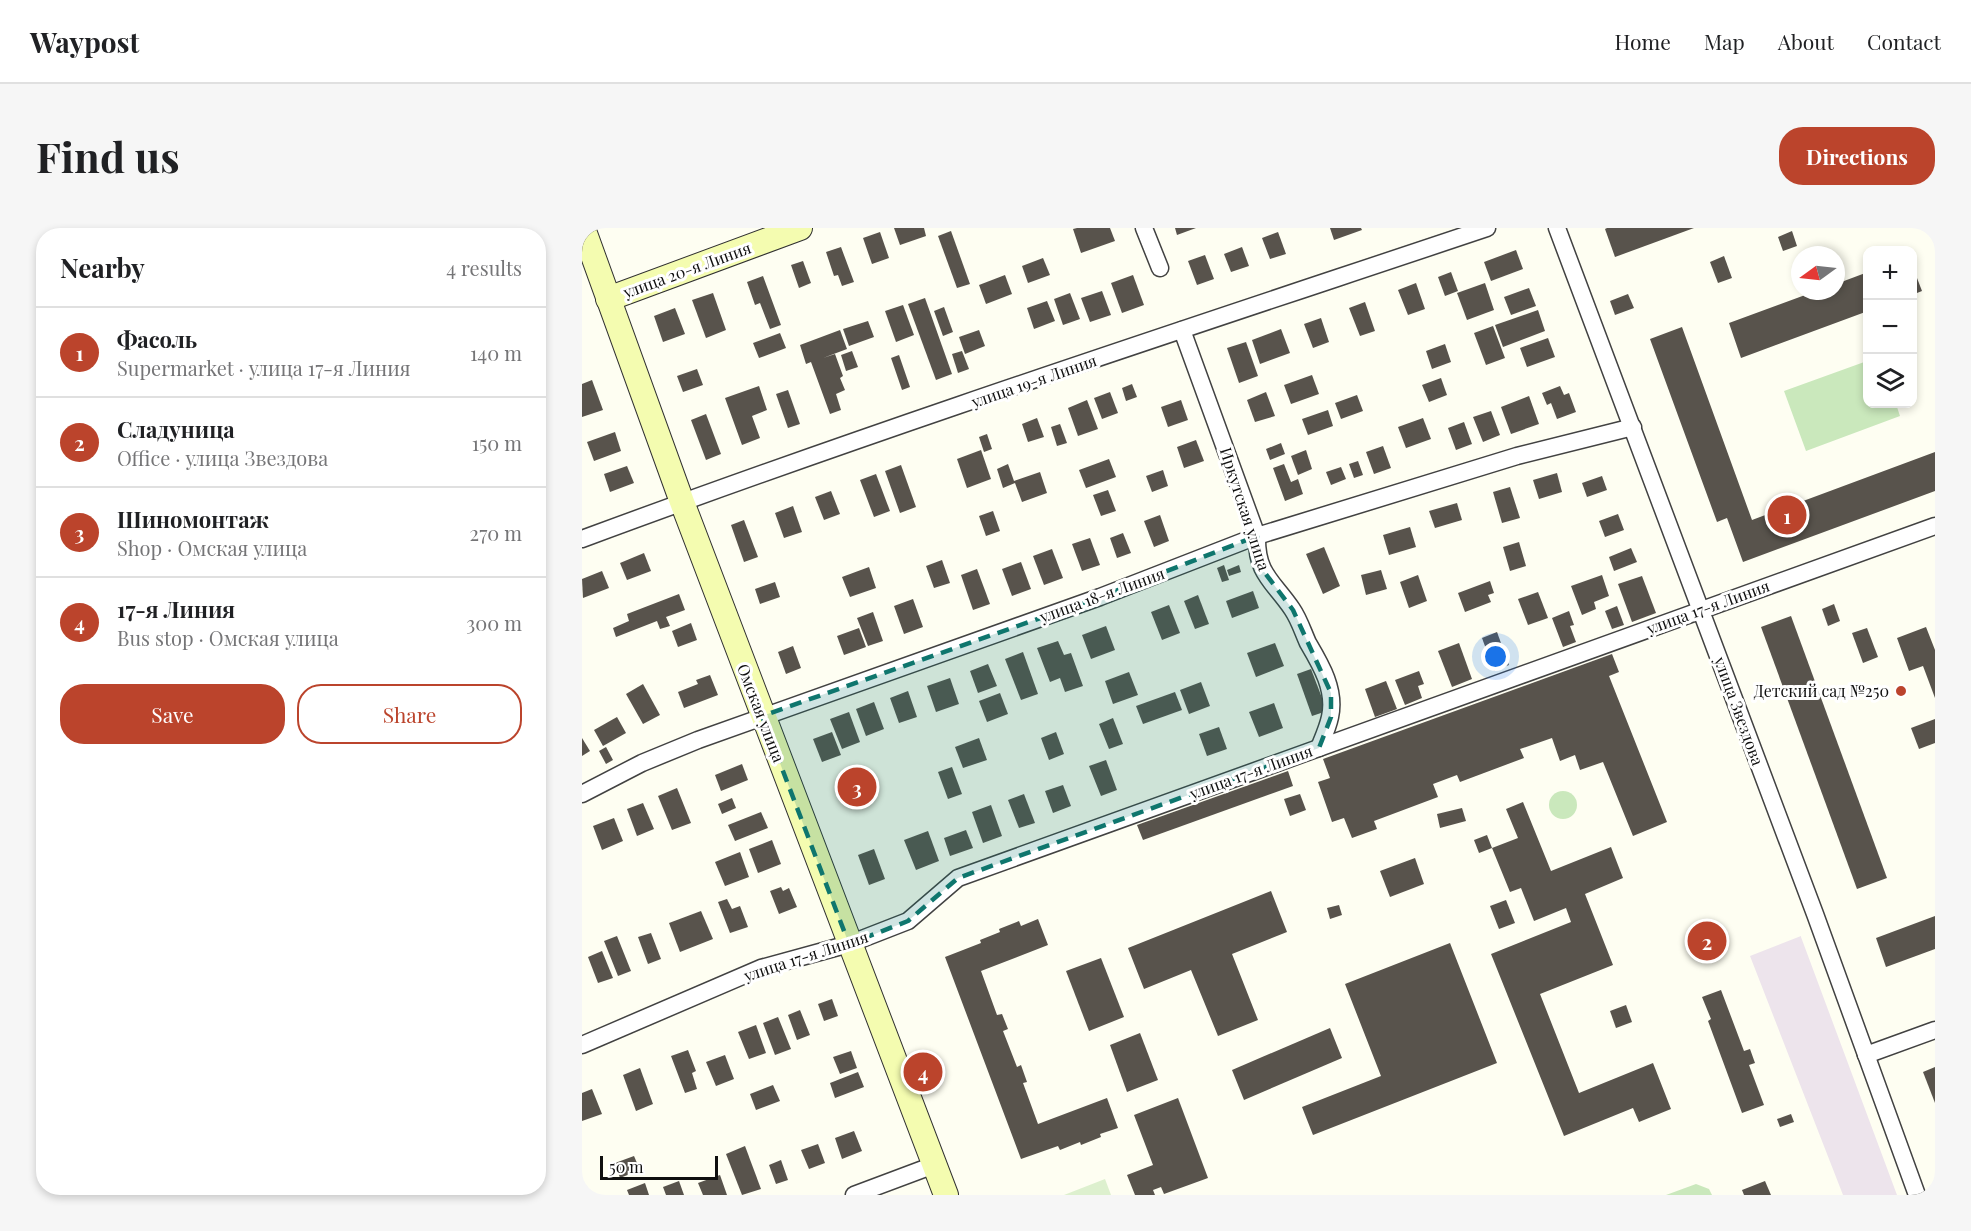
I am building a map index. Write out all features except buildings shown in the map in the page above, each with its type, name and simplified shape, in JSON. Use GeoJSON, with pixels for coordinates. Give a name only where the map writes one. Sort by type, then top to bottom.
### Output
{"type":"FeatureCollection","features":[{"type":"Feature","properties":{"kind":"main road","name":"Омская улица"},"geometry":{"type":"LineString","coordinates":[[583,228],[597,287],[682,502],[946,1195]]}},
{"type":"Feature","properties":{"kind":"main road","name":"улица 20-я Линия"},"geometry":{"type":"LineString","coordinates":[[597,287],[800,228]]}},
{"type":"Feature","properties":{"kind":"street"},"geometry":{"type":"LineString","coordinates":[[1144,228],[1160,268]]}},
{"type":"Feature","properties":{"kind":"street","name":"улица 19-я Линия"},"geometry":{"type":"LineString","coordinates":[[582,539],[682,502],[1182,330],[1487,228]]}},
{"type":"Feature","properties":{"kind":"street","name":"улица Звездова"},"geometry":{"type":"LineString","coordinates":[[1557,228],[1917,1195]]}},
{"type":"Feature","properties":{"kind":"street","name":"Иркутская улица"},"geometry":{"type":"LineString","coordinates":[[1182,330],[1257,536],[1257,553],[1262,568],[1273,587],[1293,610],[1322,668],[1331,693],[1331,717],[1319,748]]}},
{"type":"Feature","properties":{"kind":"street","name":"улица 18-я Линия"},"geometry":{"type":"LineString","coordinates":[[582,794],[642,763],[762,716],[1100,597],[1257,536],[1517,456],[1633,427]]}},
{"type":"Feature","properties":{"kind":"street","name":"улица 17-я Линия"},"geometry":{"type":"LineString","coordinates":[[582,1045],[761,968],[849,944],[908,921],[958,878],[1935,526]]}},
{"type":"Feature","properties":{"kind":"street"},"geometry":{"type":"LineString","coordinates":[[1866,1055],[1935,1030]]}},
{"type":"Feature","properties":{"kind":"street"},"geometry":{"type":"LineString","coordinates":[[855,1195],[934,1165]]}},
{"type":"Feature","properties":{"kind":"highlighted area"},"geometry":{"type":"Polygon","coordinates":[[[1257,536],[1262,569],[1293,610],[1331,693],[1331,717],[1319,748],[958,878],[908,921],[849,944],[762,716],[1100,597],[1257,536]]]}},
{"type":"Feature","properties":{"kind":"shaded area"},"geometry":{"type":"Polygon","coordinates":[[[1801,936],[1897,1195],[1843,1195],[1750,956],[1801,936]]]}},
{"type":"Feature","properties":{"kind":"green space"},"geometry":{"type":"Polygon","coordinates":[[[1863,362],[1863,408],[1897,408],[1900,416],[1806,451],[1784,391],[1863,362]]]}},
{"type":"Feature","properties":{"kind":"green space"},"geometry":{"type":"Polygon","coordinates":[[[1563,791],[1573,795],[1577,805],[1573,815],[1563,819],[1553,815],[1549,805],[1553,795],[1563,791]]]}},
{"type":"Feature","properties":{"kind":"green space"},"geometry":{"type":"Polygon","coordinates":[[[1105,1179],[1111,1195],[1064,1195],[1105,1179]]]}},
{"type":"Feature","properties":{"kind":"green space"},"geometry":{"type":"Polygon","coordinates":[[[1696,1184],[1709,1189],[1712,1195],[1666,1195],[1696,1184]]]}},
{"type":"Feature","properties":{"kind":"place","name":"Фасоль"},"geometry":{"type":"Point","coordinates":[1787,515]}},
{"type":"Feature","properties":{"kind":"place","name":"Детский сад №250"},"geometry":{"type":"Point","coordinates":[1901,691]}},
{"type":"Feature","properties":{"kind":"place","name":"Шиномонтаж"},"geometry":{"type":"Point","coordinates":[857,787]}},
{"type":"Feature","properties":{"kind":"place","name":"Сладуница"},"geometry":{"type":"Point","coordinates":[1707,941]}},
{"type":"Feature","properties":{"kind":"place","name":"17-я Линия"},"geometry":{"type":"Point","coordinates":[923,1072]}}]}
